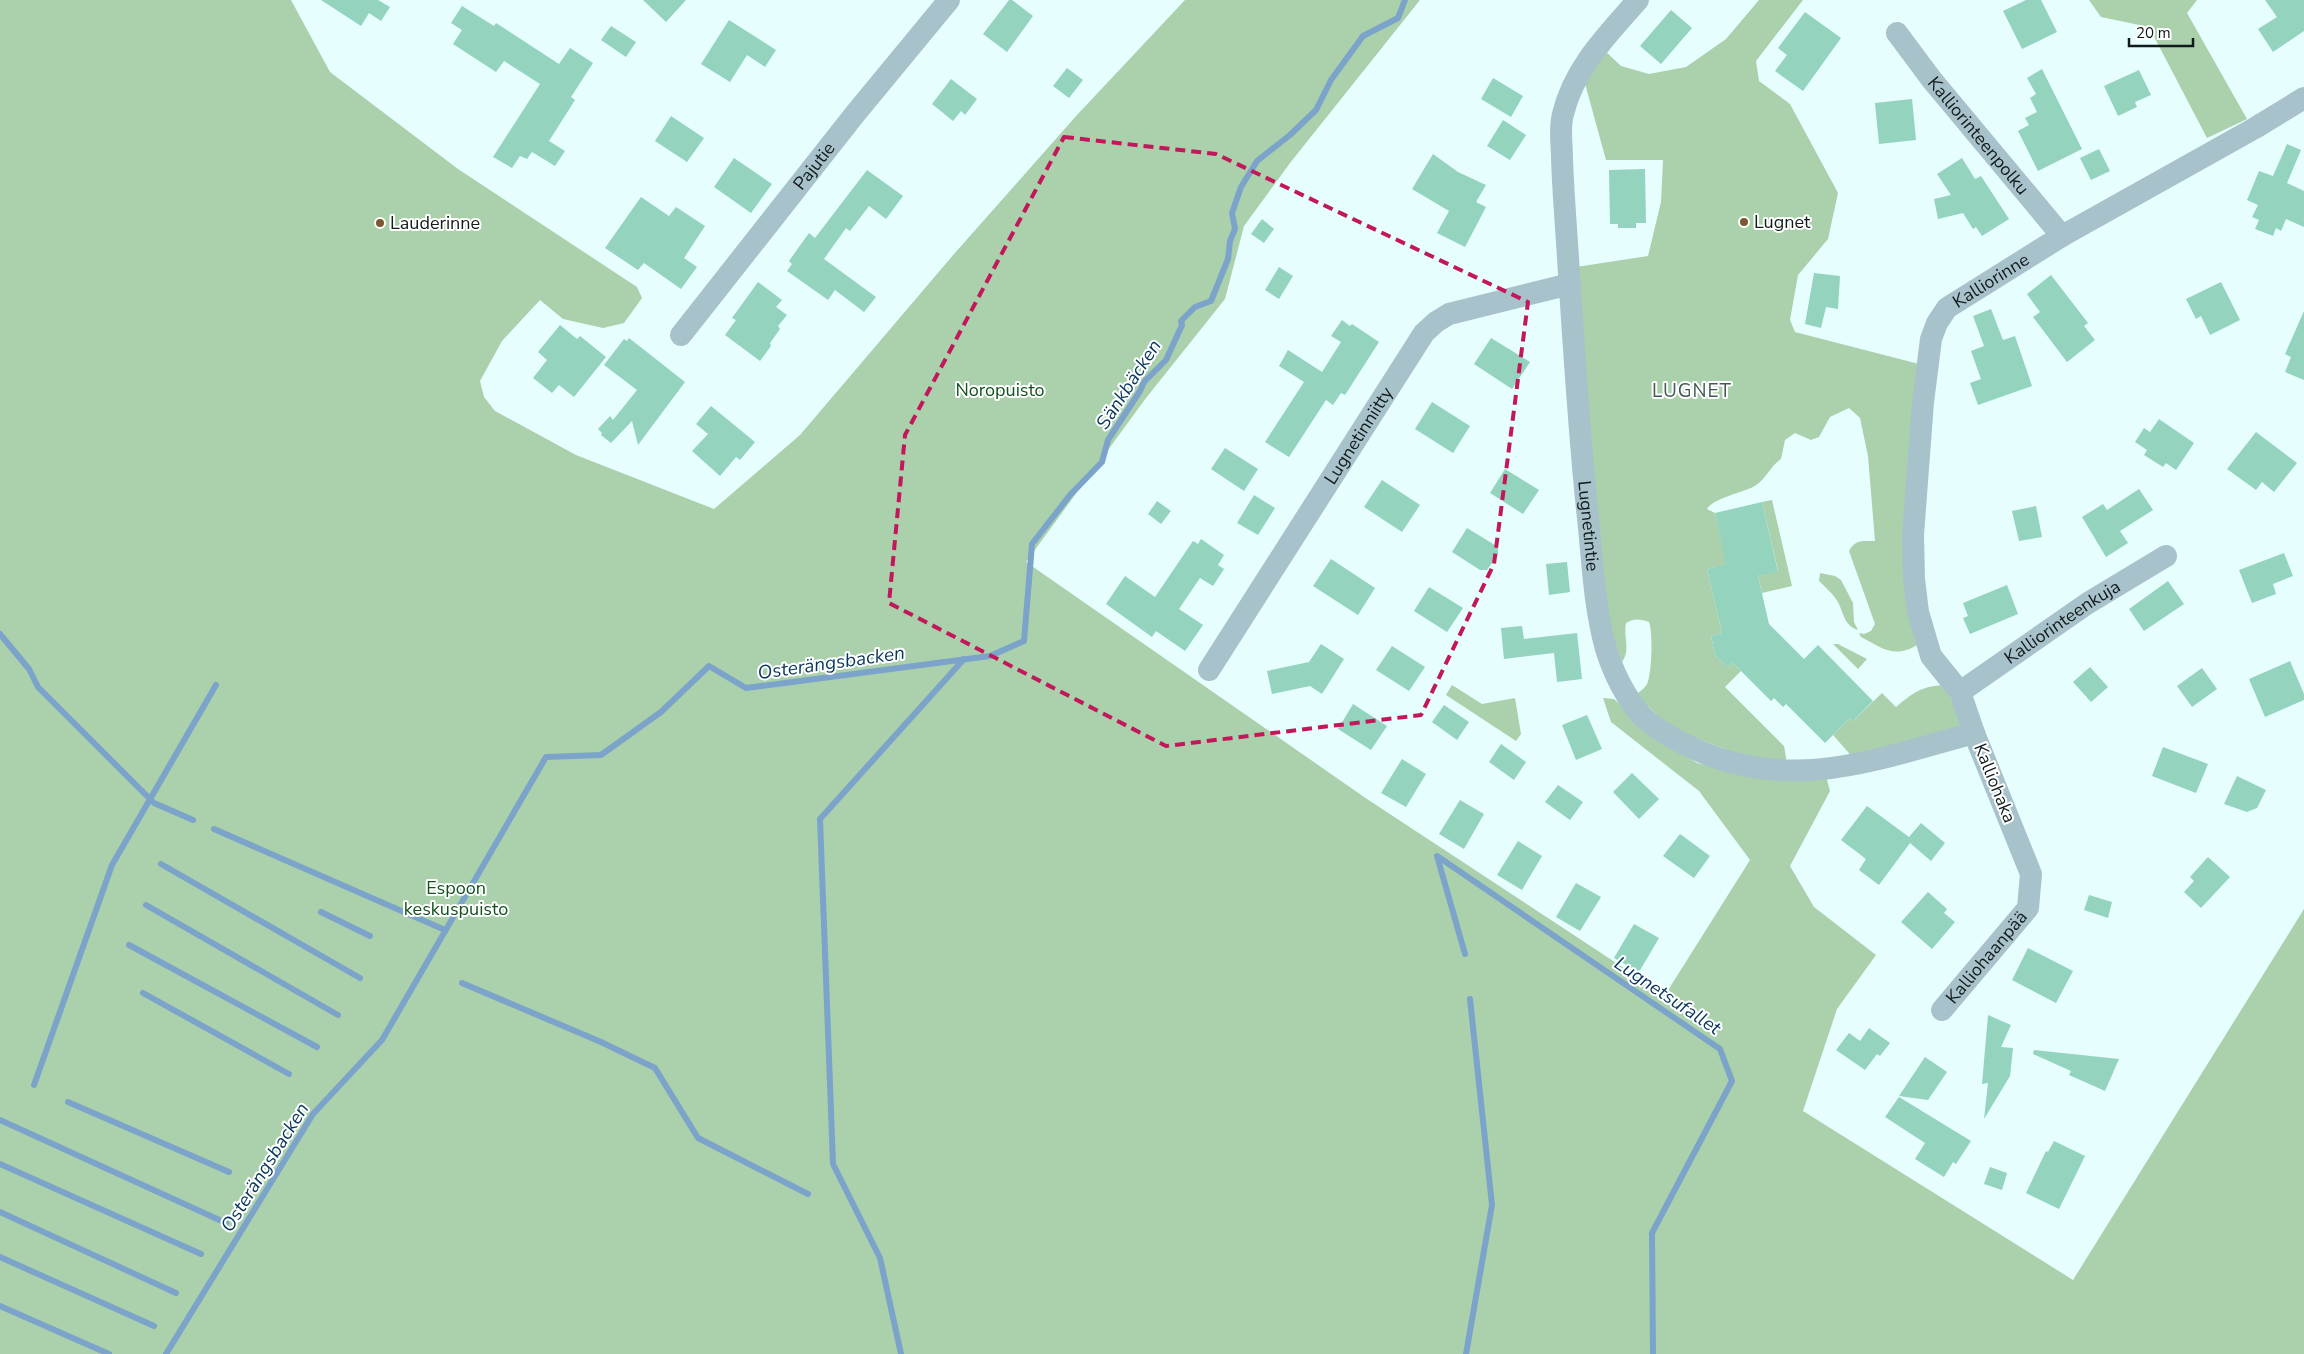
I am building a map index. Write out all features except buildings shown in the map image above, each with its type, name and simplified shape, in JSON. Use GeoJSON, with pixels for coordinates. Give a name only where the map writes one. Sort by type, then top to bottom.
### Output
{"type":"FeatureCollection","features":[{"type":"Feature","properties":{"kind":"street","name":"Pajutie"},"geometry":{"type":"LineString","coordinates":[[681,335],[855,114],[949,0]]}},
{"type":"Feature","properties":{"kind":"street","name":"Lugnetintie"},"geometry":{"type":"LineString","coordinates":[[1638,0],[1592,52],[1569,93],[1562,118],[1563,186],[1584,480],[1597,609],[1606,650],[1618,680],[1632,703],[1644,717],[1673,739],[1715,757],[1767,769],[1803,771],[1848,767],[1974,733]]}},
{"type":"Feature","properties":{"kind":"street","name":"Kalliorinteenpolku"},"geometry":{"type":"LineString","coordinates":[[1897,34],[1932,80],[2062,236]]}},
{"type":"Feature","properties":{"kind":"street","name":"Kalliorinne"},"geometry":{"type":"LineString","coordinates":[[1960,692],[1931,656],[1918,612],[1914,579],[1914,526],[1923,402],[1931,340],[1937,323],[1946,308],[2062,236],[2255,128],[2304,98]]}},
{"type":"Feature","properties":{"kind":"street","name":"Lugnetinniitty"},"geometry":{"type":"LineString","coordinates":[[1209,670],[1424,332],[1449,314],[1570,284]]}},
{"type":"Feature","properties":{"kind":"street","name":"Kalliorinteenkuja"},"geometry":{"type":"LineString","coordinates":[[1960,692],[2088,603],[2166,556]]}},
{"type":"Feature","properties":{"kind":"street","name":"Kalliohaka"},"geometry":{"type":"LineString","coordinates":[[1960,692],[1974,733],[2003,799],[2031,874]]}},
{"type":"Feature","properties":{"kind":"street","name":"Kalliohaanpää"},"geometry":{"type":"LineString","coordinates":[[1942,1010],[2028,908],[2031,874]]}},
{"type":"Feature","properties":{"kind":"highlighted area"},"geometry":{"type":"Polygon","coordinates":[[[1064,137],[1216,154],[1528,302],[1494,564],[1421,715],[1166,746],[889,603],[905,435],[1064,137]]]}},
{"type":"Feature","properties":{"kind":"green space","name":"Espoon keskuspuisto"},"geometry":{"type":"Polygon","coordinates":[[[0,0],[291,0],[330,72],[458,169],[637,287],[642,298],[624,323],[603,328],[563,319],[540,300],[502,341],[480,381],[484,397],[495,411],[576,455],[714,509],[800,435],[954,254],[1077,115],[1185,0],[1420,0],[1290,163],[1244,226],[1225,299],[1146,398],[1026,562],[1367,799],[1665,995],[1750,860],[1699,791],[1611,722],[1603,698],[1614,699],[1661,741],[1697,763],[1763,778],[1826,776],[1830,791],[1790,866],[1814,907],[1876,955],[1837,1009],[1803,1111],[2073,1280],[2304,909],[2304,1354],[0,1354],[0,0]]]}},
{"type":"Feature","properties":{"kind":"green space"},"geometry":{"type":"Polygon","coordinates":[[[1759,0],[1803,0],[1756,61],[1759,81],[1790,104],[1838,193],[1828,239],[1798,275],[1790,320],[1795,332],[1919,364],[1917,645],[1895,652],[1882,648],[1861,637],[1859,633],[1864,634],[1871,631],[1875,624],[1849,551],[1854,544],[1863,541],[1875,541],[1868,456],[1860,418],[1849,408],[1830,417],[1819,437],[1811,440],[1795,433],[1785,440],[1781,459],[1765,477],[1753,487],[1721,499],[1710,505],[1707,509],[1715,513],[1727,564],[1707,569],[1722,633],[1711,636],[1715,655],[1728,667],[1733,663],[1741,671],[1725,687],[1784,746],[1787,763],[1756,761],[1672,729],[1636,695],[1649,679],[1651,634],[1649,622],[1632,620],[1626,623],[1626,652],[1622,662],[1606,619],[1576,267],[1648,256],[1661,202],[1663,160],[1606,160],[1584,80],[1602,48],[1621,66],[1649,74],[1686,67],[1726,39],[1759,0]]]}},
{"type":"Feature","properties":{"kind":"green space"},"geometry":{"type":"Polygon","coordinates":[[[2089,0],[2197,0],[2187,13],[2247,119],[2207,138],[2149,27],[2101,17],[2089,0]]]}},
{"type":"Feature","properties":{"kind":"green space"},"geometry":{"type":"Polygon","coordinates":[[[1772,500],[1792,586],[1762,593],[1758,576],[1778,571],[1762,502],[1772,500]]]}},
{"type":"Feature","properties":{"kind":"green space"},"geometry":{"type":"Polygon","coordinates":[[[1820,573],[1835,576],[1841,580],[1853,603],[1854,622],[1858,630],[1849,625],[1839,603],[1819,581],[1820,573]]]}},
{"type":"Feature","properties":{"kind":"green space"},"geometry":{"type":"Polygon","coordinates":[[[1833,644],[1838,644],[1867,659],[1858,669],[1833,644]]]}},
{"type":"Feature","properties":{"kind":"green space"},"geometry":{"type":"Polygon","coordinates":[[[1452,685],[1482,704],[1515,698],[1521,734],[1516,741],[1446,695],[1452,685]]]}},
{"type":"Feature","properties":{"kind":"green space"},"geometry":{"type":"Polygon","coordinates":[[[1942,685],[1950,697],[1961,723],[1958,729],[1854,759],[1833,735],[1850,718],[1853,721],[1882,693],[1896,707],[1917,692],[1928,687],[1942,685]]]}},
{"type":"Feature","properties":{"kind":"waterway","name":"Osterängsbacken"},"geometry":{"type":"LineString","coordinates":[[166,1354],[313,1114],[382,1040],[546,757],[601,755],[661,712],[709,666],[746,688],[990,656],[1024,641],[1032,544],[1070,495],[1102,462],[1108,440],[1144,382],[1166,360],[1182,325],[1181,321],[1195,307],[1211,301],[1228,259],[1230,241],[1235,229],[1232,213],[1241,187],[1257,161],[1290,135],[1316,110],[1331,80],[1363,36],[1398,18],[1405,0]]}},
{"type":"Feature","properties":{"kind":"waterway"},"geometry":{"type":"LineString","coordinates":[[0,634],[29,669],[38,687],[154,803],[193,820]]}},
{"type":"Feature","properties":{"kind":"waterway"},"geometry":{"type":"LineString","coordinates":[[901,1354],[880,1258],[833,1164],[820,819],[964,659]]}},
{"type":"Feature","properties":{"kind":"waterway"},"geometry":{"type":"LineString","coordinates":[[34,1085],[112,865],[216,685]]}},
{"type":"Feature","properties":{"kind":"waterway"},"geometry":{"type":"LineString","coordinates":[[214,829],[445,930]]}},
{"type":"Feature","properties":{"kind":"waterway","name":"Lugnetsufallet"},"geometry":{"type":"LineString","coordinates":[[1465,954],[1437,856],[1720,1049],[1732,1081],[1652,1233],[1653,1354]]}},
{"type":"Feature","properties":{"kind":"waterway"},"geometry":{"type":"LineString","coordinates":[[161,864],[360,978]]}},
{"type":"Feature","properties":{"kind":"waterway"},"geometry":{"type":"LineString","coordinates":[[146,905],[338,1015]]}},
{"type":"Feature","properties":{"kind":"waterway"},"geometry":{"type":"LineString","coordinates":[[321,912],[370,936]]}},
{"type":"Feature","properties":{"kind":"waterway"},"geometry":{"type":"LineString","coordinates":[[129,945],[317,1047]]}},
{"type":"Feature","properties":{"kind":"waterway"},"geometry":{"type":"LineString","coordinates":[[462,983],[601,1042],[655,1068],[698,1138],[808,1194]]}},
{"type":"Feature","properties":{"kind":"waterway"},"geometry":{"type":"LineString","coordinates":[[143,993],[289,1074]]}},
{"type":"Feature","properties":{"kind":"waterway","name":"Lugnetsufallet"},"geometry":{"type":"LineString","coordinates":[[1466,1354],[1492,1205],[1470,999]]}},
{"type":"Feature","properties":{"kind":"waterway"},"geometry":{"type":"LineString","coordinates":[[68,1102],[229,1172]]}},
{"type":"Feature","properties":{"kind":"waterway"},"geometry":{"type":"LineString","coordinates":[[0,1120],[226,1223]]}},
{"type":"Feature","properties":{"kind":"waterway"},"geometry":{"type":"LineString","coordinates":[[0,1164],[201,1254]]}},
{"type":"Feature","properties":{"kind":"waterway"},"geometry":{"type":"LineString","coordinates":[[0,1212],[176,1293]]}},
{"type":"Feature","properties":{"kind":"waterway"},"geometry":{"type":"LineString","coordinates":[[0,1257],[154,1326]]}},
{"type":"Feature","properties":{"kind":"waterway"},"geometry":{"type":"LineString","coordinates":[[0,1306],[109,1354]]}},
{"type":"Feature","properties":{"kind":"place","name":"Lugnet"},"geometry":{"type":"Point","coordinates":[1744,222]}},
{"type":"Feature","properties":{"kind":"place","name":"Lauderinne"},"geometry":{"type":"Point","coordinates":[380,223]}},
{"type":"Feature","properties":{"kind":"district","name":"LUGNET"},"geometry":{"type":"Point","coordinates":[1692,390]}},
{"type":"Feature","properties":{"kind":"water label","name":"Sänkbäcken"},"geometry":{"type":"Point","coordinates":[1128,384]}},
{"type":"Feature","properties":{"kind":"park label","name":"Noropuisto"},"geometry":{"type":"Point","coordinates":[1000,390]}}]}
